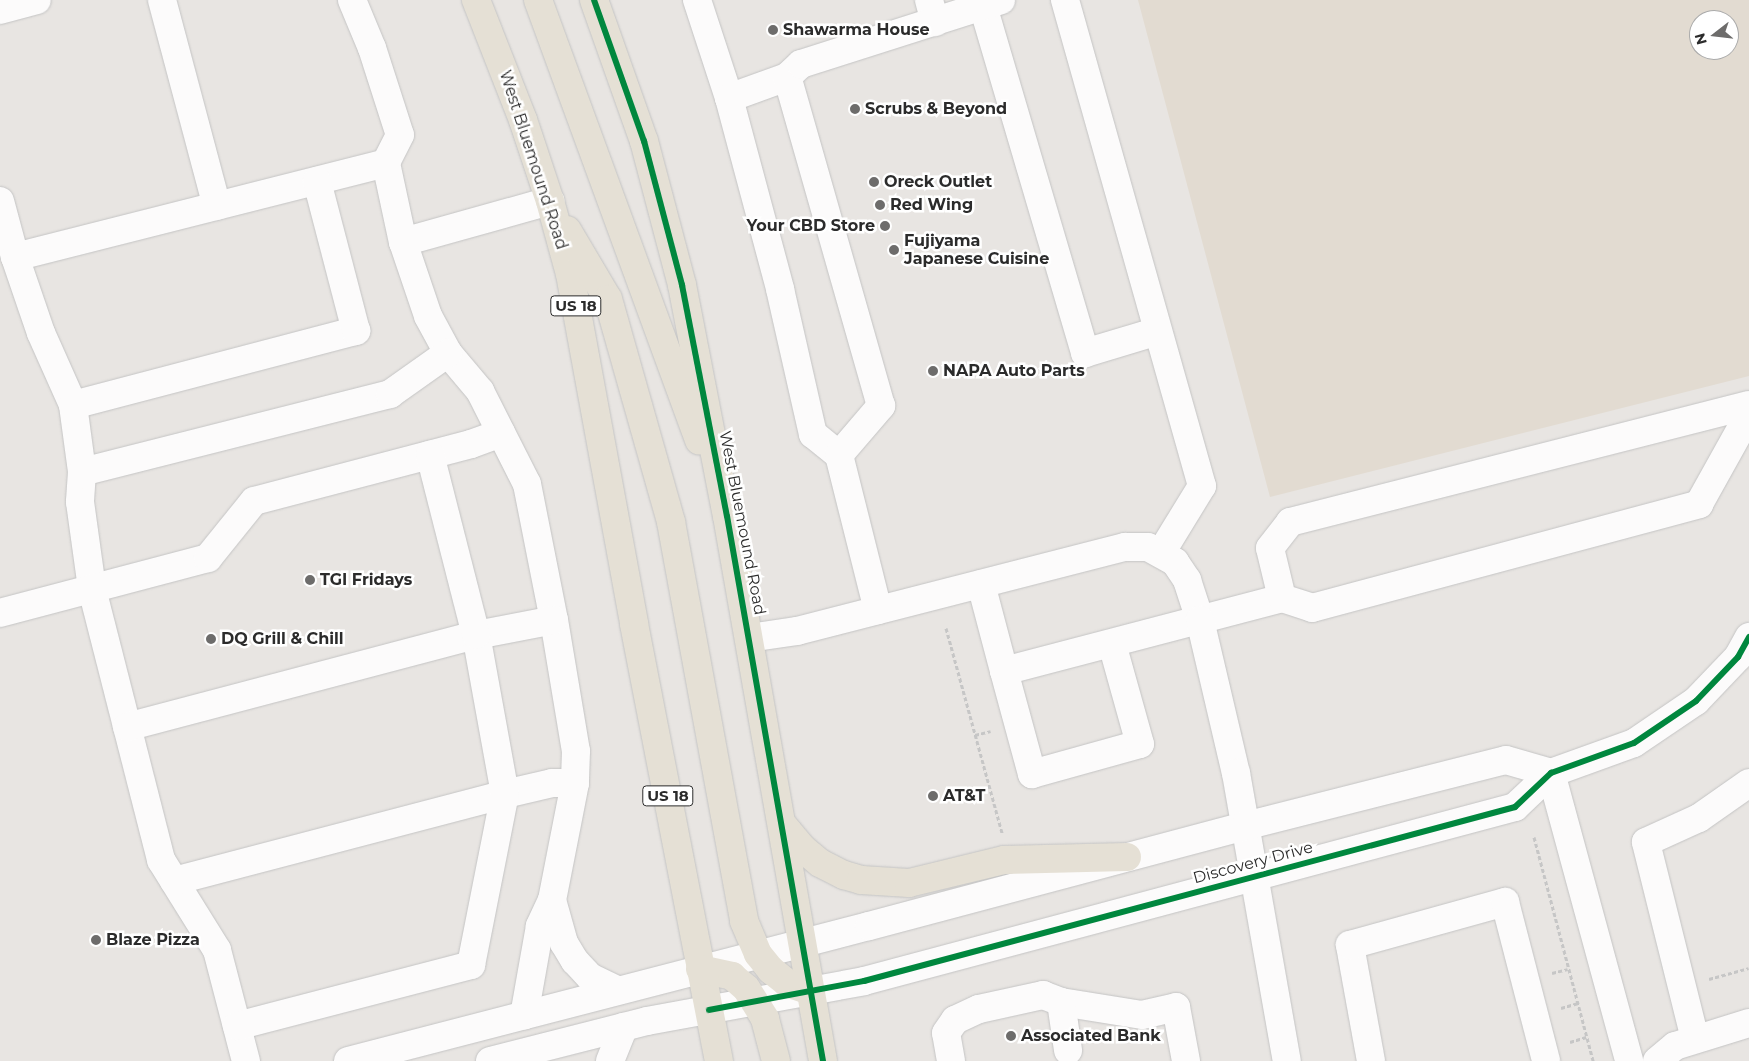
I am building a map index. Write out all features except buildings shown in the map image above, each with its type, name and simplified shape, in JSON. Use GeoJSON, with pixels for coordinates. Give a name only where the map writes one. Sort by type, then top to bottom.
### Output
{"type":"FeatureCollection","features":[{"type":"Feature","properties":{"kind":"main road","name":"West Bluemound Road"},"geometry":{"type":"LineString","coordinates":[[476,0],[523,120],[550,201],[570,274],[700,969],[719,1061]]}},
{"type":"Feature","properties":{"kind":"main road"},"geometry":{"type":"LineString","coordinates":[[538,0],[727,516]]}},
{"type":"Feature","properties":{"kind":"main road","name":"West Bluemound Road"},"geometry":{"type":"LineString","coordinates":[[594,0],[644,141],[682,285],[727,516],[823,1061]]}},
{"type":"Feature","properties":{"kind":"main road"},"geometry":{"type":"LineString","coordinates":[[550,201],[608,299],[666,503],[744,921],[758,954],[771,970],[787,983],[810,991]]}},
{"type":"Feature","properties":{"kind":"main road"},"geometry":{"type":"LineString","coordinates":[[782,823],[802,848],[820,863],[844,875],[861,880],[909,883],[1004,860],[1127,857]]}},
{"type":"Feature","properties":{"kind":"main road"},"geometry":{"type":"LineString","coordinates":[[700,969],[732,976],[755,1001],[765,1019],[776,1061]]}},
{"type":"Feature","properties":{"kind":"street"},"geometry":{"type":"LineString","coordinates":[[0,10],[37,0]]}},
{"type":"Feature","properties":{"kind":"street"},"geometry":{"type":"LineString","coordinates":[[162,0],[217,206]]}},
{"type":"Feature","properties":{"kind":"street"},"geometry":{"type":"LineString","coordinates":[[352,0],[372,48],[400,135],[386,163],[404,242],[428,316],[448,353],[480,391],[527,484],[554,620],[576,751],[575,783],[552,900],[540,926],[524,1016]]}},
{"type":"Feature","properties":{"kind":"street"},"geometry":{"type":"LineString","coordinates":[[696,0],[728,98],[780,289],[813,434],[839,455],[878,610]]}},
{"type":"Feature","properties":{"kind":"street"},"geometry":{"type":"LineString","coordinates":[[1066,0],[1202,486],[1161,553]]}},
{"type":"Feature","properties":{"kind":"street"},"geometry":{"type":"LineString","coordinates":[[728,98],[787,77],[801,64],[932,11],[992,3],[1085,352],[1158,331]]}},
{"type":"Feature","properties":{"kind":"street"},"geometry":{"type":"LineString","coordinates":[[787,77],[881,406],[839,455]]}},
{"type":"Feature","properties":{"kind":"street"},"geometry":{"type":"LineString","coordinates":[[15,257],[386,163]]}},
{"type":"Feature","properties":{"kind":"street"},"geometry":{"type":"LineString","coordinates":[[72,405],[356,331],[317,181]]}},
{"type":"Feature","properties":{"kind":"street"},"geometry":{"type":"LineString","coordinates":[[404,242],[550,201]]}},
{"type":"Feature","properties":{"kind":"street"},"geometry":{"type":"LineString","coordinates":[[0,202],[15,257],[41,333],[72,405],[82,472],[80,502],[92,589],[161,860],[217,950],[246,1061]]}},
{"type":"Feature","properties":{"kind":"street"},"geometry":{"type":"LineString","coordinates":[[82,472],[390,394],[448,353]]}},
{"type":"Feature","properties":{"kind":"street"},"geometry":{"type":"LineString","coordinates":[[1282,598],[1270,548],[1290,522],[1749,405]]}},
{"type":"Feature","properties":{"kind":"street"},"geometry":{"type":"LineString","coordinates":[[1004,671],[1282,598],[1312,608],[1699,504],[1749,414]]}},
{"type":"Feature","properties":{"kind":"street"},"geometry":{"type":"LineString","coordinates":[[0,613],[208,558],[254,501],[430,455],[501,433]]}},
{"type":"Feature","properties":{"kind":"street"},"geometry":{"type":"LineString","coordinates":[[237,1026],[471,966],[505,794],[476,635],[430,455]]}},
{"type":"Feature","properties":{"kind":"street"},"geometry":{"type":"LineString","coordinates":[[749,638],[797,631],[1125,547],[1148,548],[1161,553],[1175,562],[1187,580],[1200,620],[1236,773],[1287,1061]]}},
{"type":"Feature","properties":{"kind":"street"},"geometry":{"type":"LineString","coordinates":[[981,584],[1032,774],[1140,744],[1112,644]]}},
{"type":"Feature","properties":{"kind":"street"},"geometry":{"type":"LineString","coordinates":[[127,727],[476,635],[554,620]]}},
{"type":"Feature","properties":{"kind":"street","name":"Discovery Drive"},"geometry":{"type":"LineString","coordinates":[[490,1061],[526,1057],[624,1027],[864,981],[1515,807],[1551,773],[1634,742],[1696,701],[1738,657],[1749,637]]}},
{"type":"Feature","properties":{"kind":"street"},"geometry":{"type":"LineString","coordinates":[[348,1061],[1246,826],[1506,760],[1551,773],[1629,1061]]}},
{"type":"Feature","properties":{"kind":"street"},"geometry":{"type":"LineString","coordinates":[[174,882],[505,794],[552,783],[575,783]]}},
{"type":"Feature","properties":{"kind":"street"},"geometry":{"type":"LineString","coordinates":[[1695,1039],[1646,842],[1698,818],[1749,783]]}},
{"type":"Feature","properties":{"kind":"street"},"geometry":{"type":"LineString","coordinates":[[552,900],[564,943],[575,961],[590,977],[617,990]]}},
{"type":"Feature","properties":{"kind":"street"},"geometry":{"type":"LineString","coordinates":[[1371,1061],[1350,945],[1505,902],[1546,1061]]}},
{"type":"Feature","properties":{"kind":"street"},"geometry":{"type":"LineString","coordinates":[[951,1061],[946,1033],[954,1020],[979,1009],[1043,994],[1061,1002],[1142,1014],[1176,1008],[1186,1061]]}},
{"type":"Feature","properties":{"kind":"street"},"geometry":{"type":"LineString","coordinates":[[1061,1002],[1068,1050]]}},
{"type":"Feature","properties":{"kind":"street"},"geometry":{"type":"LineString","coordinates":[[1656,1061],[1675,1046],[1749,1023]]}},
{"type":"Feature","properties":{"kind":"street"},"geometry":{"type":"LineString","coordinates":[[610,1061],[624,1027]]}},
{"type":"Feature","properties":{"kind":"path"},"geometry":{"type":"LineString","coordinates":[[946,628],[1003,839]]}},
{"type":"Feature","properties":{"kind":"path"},"geometry":{"type":"LineString","coordinates":[[1534,837],[1593,1061]]}},
{"type":"Feature","properties":{"kind":"path"},"geometry":{"type":"LineString","coordinates":[[1682,986],[1749,968]]}},
{"type":"Feature","properties":{"kind":"shaded area"},"geometry":{"type":"Polygon","coordinates":[[[1138,0],[1749,0],[1749,376],[1270,497],[1138,0]]]}},
{"type":"Feature","properties":{"kind":"cycle path"},"geometry":{"type":"LineString","coordinates":[[594,0],[644,141],[682,285],[727,516],[823,1061]]}},
{"type":"Feature","properties":{"kind":"cycle path"},"geometry":{"type":"LineString","coordinates":[[709,1010],[864,981],[1515,807],[1551,773],[1634,743],[1696,701],[1738,657],[1749,637]]}},
{"type":"Feature","properties":{"kind":"place","name":"Shawarma House"},"geometry":{"type":"Point","coordinates":[773,30]}},
{"type":"Feature","properties":{"kind":"place","name":"Scrubs & Beyond"},"geometry":{"type":"Point","coordinates":[855,109]}},
{"type":"Feature","properties":{"kind":"place","name":"Oreck Outlet"},"geometry":{"type":"Point","coordinates":[874,182]}},
{"type":"Feature","properties":{"kind":"place","name":"Red Wing"},"geometry":{"type":"Point","coordinates":[880,205]}},
{"type":"Feature","properties":{"kind":"place","name":"Your CBD Store"},"geometry":{"type":"Point","coordinates":[885,226]}},
{"type":"Feature","properties":{"kind":"place","name":"Fujiyama Japanese Cuisine"},"geometry":{"type":"Point","coordinates":[894,250]}},
{"type":"Feature","properties":{"kind":"place","name":"NAPA Auto Parts"},"geometry":{"type":"Point","coordinates":[933,371]}},
{"type":"Feature","properties":{"kind":"place","name":"TGI Fridays"},"geometry":{"type":"Point","coordinates":[310,580]}},
{"type":"Feature","properties":{"kind":"place","name":"DQ Grill & Chill"},"geometry":{"type":"Point","coordinates":[211,639]}},
{"type":"Feature","properties":{"kind":"place","name":"AT&T"},"geometry":{"type":"Point","coordinates":[933,796]}},
{"type":"Feature","properties":{"kind":"place","name":"Blaze Pizza"},"geometry":{"type":"Point","coordinates":[96,940]}},
{"type":"Feature","properties":{"kind":"place","name":"Associated Bank"},"geometry":{"type":"Point","coordinates":[1011,1036]}}]}
